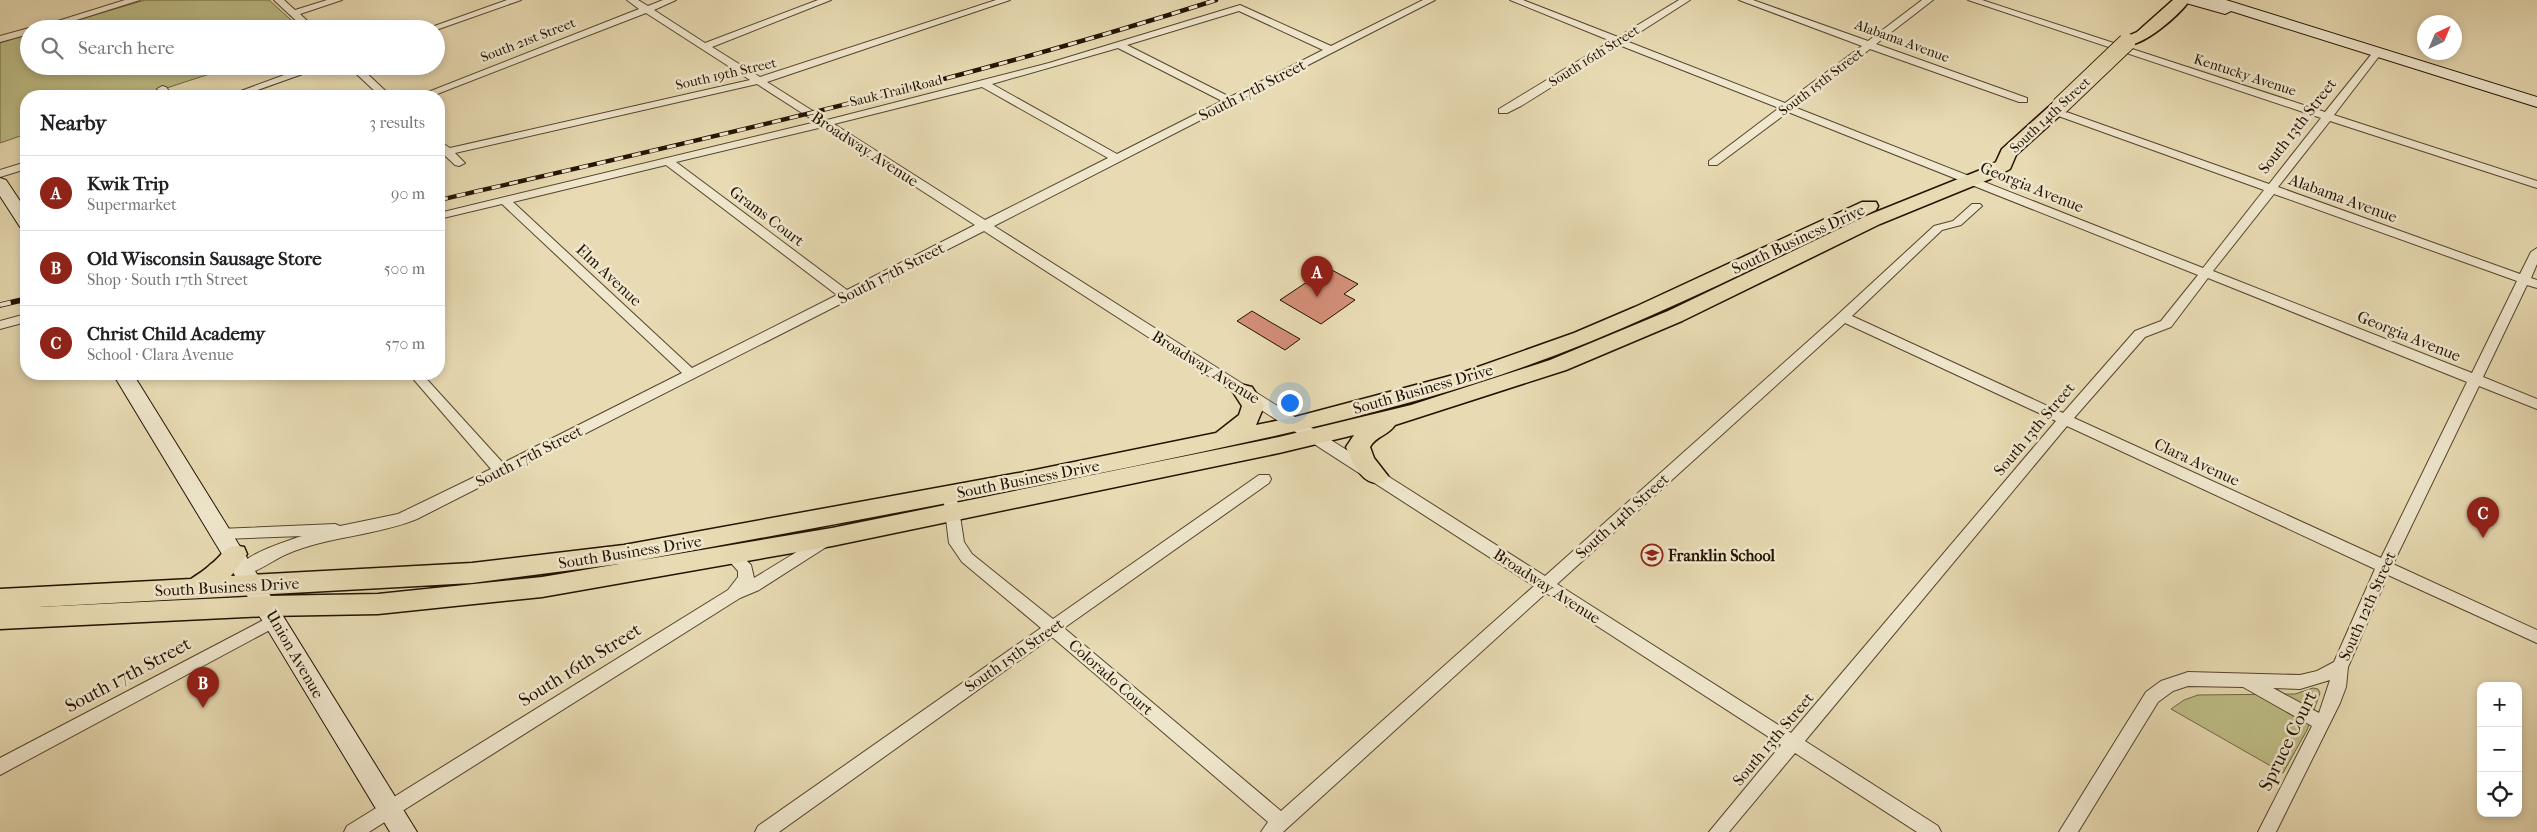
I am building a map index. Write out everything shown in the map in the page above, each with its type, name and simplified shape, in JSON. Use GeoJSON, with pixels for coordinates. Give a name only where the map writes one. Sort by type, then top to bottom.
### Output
{"type":"FeatureCollection","features":[{"type":"Feature","properties":{"kind":"main road","name":"South 14th Street"},"geometry":{"type":"LineString","coordinates":[[1971,180],[2004,165],[2008,153],[2127,42],[2143,35],[2175,1]]}},
{"type":"Feature","properties":{"kind":"main road","name":"South Business Drive"},"geometry":{"type":"LineString","coordinates":[[0,599],[255,587],[472,573],[624,554],[951,503],[1305,431],[1468,378],[1581,338],[1642,312],[1842,217],[1951,172],[2008,153]]}},
{"type":"Feature","properties":{"kind":"main road","name":"South Business Drive"},"geometry":{"type":"LineString","coordinates":[[0,619],[255,587],[360,605],[542,588],[832,536],[951,503],[1213,442],[1305,431],[1400,416],[1550,368],[1627,337],[1873,220],[1971,180]]}},
{"type":"Feature","properties":{"kind":"main road"},"geometry":{"type":"LineString","coordinates":[[1213,442],[1238,429],[1250,417],[1253,406],[1244,392]]}},
{"type":"Feature","properties":{"kind":"main road"},"geometry":{"type":"LineString","coordinates":[[1376,476],[1359,454],[1360,440],[1376,428],[1400,416]]}},
{"type":"Feature","properties":{"kind":"main road"},"geometry":{"type":"LineString","coordinates":[[194,590],[222,570],[255,587]]}},
{"type":"Feature","properties":{"kind":"street"},"geometry":{"type":"LineString","coordinates":[[67,20],[135,0]]}},
{"type":"Feature","properties":{"kind":"street"},"geometry":{"type":"LineString","coordinates":[[279,0],[301,20]]}},
{"type":"Feature","properties":{"kind":"street"},"geometry":{"type":"LineString","coordinates":[[294,14],[337,0]]}},
{"type":"Feature","properties":{"kind":"street"},"geometry":{"type":"LineString","coordinates":[[445,24],[516,0]]}},
{"type":"Feature","properties":{"kind":"street","name":"Broadway Avenue"},"geometry":{"type":"LineString","coordinates":[[632,0],[1932,832]]}},
{"type":"Feature","properties":{"kind":"street","name":"South 21st Street"},"geometry":{"type":"LineString","coordinates":[[437,90],[671,0]]}},
{"type":"Feature","properties":{"kind":"street"},"geometry":{"type":"LineString","coordinates":[[705,46],[826,0]]}},
{"type":"Feature","properties":{"kind":"street","name":"South 19th Street"},"geometry":{"type":"LineString","coordinates":[[448,152],[759,81],[1003,0]]}},
{"type":"Feature","properties":{"kind":"street","name":"South 17th Street"},"geometry":{"type":"LineString","coordinates":[[223,533],[313,529],[346,530],[370,528],[403,519],[1430,0]]}},
{"type":"Feature","properties":{"kind":"street","name":"Georgia Avenue"},"geometry":{"type":"LineString","coordinates":[[1515,0],[2537,404]]}},
{"type":"Feature","properties":{"kind":"street","name":"South 16th Street"},"geometry":{"type":"LineString","coordinates":[[1503,111],[1685,0]]}},
{"type":"Feature","properties":{"kind":"street","name":"Alabama Avenue"},"geometry":{"type":"LineString","coordinates":[[1744,0],[2023,100]]}},
{"type":"Feature","properties":{"kind":"street","name":"South 15th Street"},"geometry":{"type":"LineString","coordinates":[[1713,164],[1928,0]]}},
{"type":"Feature","properties":{"kind":"street","name":"Kentucky Avenue"},"geometry":{"type":"LineString","coordinates":[[1973,0],[2537,185]]}},
{"type":"Feature","properties":{"kind":"street"},"geometry":{"type":"LineString","coordinates":[[2212,0],[2537,102]]}},
{"type":"Feature","properties":{"kind":"street"},"geometry":{"type":"LineString","coordinates":[[2175,1],[2345,43]]}},
{"type":"Feature","properties":{"kind":"street","name":"Sauk Trail Road"},"geometry":{"type":"LineString","coordinates":[[445,215],[827,124],[984,84],[1240,8],[1331,50]]}},
{"type":"Feature","properties":{"kind":"street"},"geometry":{"type":"LineString","coordinates":[[0,40],[20,34]]}},
{"type":"Feature","properties":{"kind":"street"},"geometry":{"type":"LineString","coordinates":[[1120,45],[1230,101]]}},
{"type":"Feature","properties":{"kind":"street","name":"South 13th Street"},"geometry":{"type":"LineString","coordinates":[[1718,832],[2065,420],[2140,334],[2166,324],[2377,53]]}},
{"type":"Feature","properties":{"kind":"street"},"geometry":{"type":"LineString","coordinates":[[250,90],[294,75]]}},
{"type":"Feature","properties":{"kind":"street"},"geometry":{"type":"LineString","coordinates":[[363,75],[379,90]]}},
{"type":"Feature","properties":{"kind":"street"},"geometry":{"type":"LineString","coordinates":[[984,84],[1116,158]]}},
{"type":"Feature","properties":{"kind":"street","name":"Alabama Avenue"},"geometry":{"type":"LineString","coordinates":[[2057,109],[2271,189],[2530,282]]}},
{"type":"Feature","properties":{"kind":"street"},"geometry":{"type":"LineString","coordinates":[[445,149],[459,163]]}},
{"type":"Feature","properties":{"kind":"street","name":"Grams Court"},"geometry":{"type":"LineString","coordinates":[[669,162],[846,296]]}},
{"type":"Feature","properties":{"kind":"street"},"geometry":{"type":"LineString","coordinates":[[0,174],[20,167]]}},
{"type":"Feature","properties":{"kind":"street"},"geometry":{"type":"LineString","coordinates":[[0,183],[20,215]]}},
{"type":"Feature","properties":{"kind":"street","name":"Elm Avenue"},"geometry":{"type":"LineString","coordinates":[[504,200],[692,374]]}},
{"type":"Feature","properties":{"kind":"street","name":"South 14th Street"},"geometry":{"type":"LineString","coordinates":[[1276,827],[1546,586],[1843,317],[1938,228],[1955,224],[1976,206]]}},
{"type":"Feature","properties":{"kind":"street","name":"South 12th Street"},"geometry":{"type":"LineString","coordinates":[[2068,832],[2152,698],[2166,686],[2188,679],[2247,682],[2311,680],[2340,667],[2384,567],[2475,380],[2530,282],[2537,252]]}},
{"type":"Feature","properties":{"kind":"street","name":"Clara Avenue"},"geometry":{"type":"LineString","coordinates":[[1843,317],[2537,637]]}},
{"type":"Feature","properties":{"kind":"street"},"geometry":{"type":"LineString","coordinates":[[0,325],[20,320]]}},
{"type":"Feature","properties":{"kind":"street","name":"Union Avenue"},"geometry":{"type":"LineString","coordinates":[[127,380],[223,533],[315,689],[404,832]]}},
{"type":"Feature","properties":{"kind":"street"},"geometry":{"type":"LineString","coordinates":[[420,380],[501,470]]}},
{"type":"Feature","properties":{"kind":"street","name":"South 15th Street"},"geometry":{"type":"LineString","coordinates":[[764,832],[1264,478]]}},
{"type":"Feature","properties":{"kind":"street","name":"Colorado Court"},"geometry":{"type":"LineString","coordinates":[[951,503],[957,543],[964,555],[1052,628],[1276,827]]}},
{"type":"Feature","properties":{"kind":"street","name":"South 17th Street"},"geometry":{"type":"LineString","coordinates":[[0,767],[255,587],[268,555],[346,530]]}},
{"type":"Feature","properties":{"kind":"street","name":"South 16th Street"},"geometry":{"type":"LineString","coordinates":[[353,832],[734,594],[757,583],[832,536]]}},
{"type":"Feature","properties":{"kind":"street"},"geometry":{"type":"LineString","coordinates":[[732,555],[746,569],[746,578],[734,594]]}},
{"type":"Feature","properties":{"kind":"street","name":"Spruce Court"},"geometry":{"type":"LineString","coordinates":[[2267,832],[2322,723],[2336,691],[2340,667]]}},
{"type":"Feature","properties":{"kind":"street"},"geometry":{"type":"LineString","coordinates":[[2247,682],[2322,723]]}},
{"type":"Feature","properties":{"kind":"green space"},"geometry":{"type":"Polygon","coordinates":[[[145,0],[269,0],[291,20],[77,20],[145,0]]]}},
{"type":"Feature","properties":{"kind":"green space"},"geometry":{"type":"Polygon","coordinates":[[[20,37],[20,75],[206,75],[160,90],[20,90],[20,136],[0,143],[0,43],[20,37]]]}},
{"type":"Feature","properties":{"kind":"green space"},"geometry":{"type":"Polygon","coordinates":[[[2313,688],[2318,689],[2320,693],[2307,730],[2283,773],[2171,709],[2184,700],[2198,695],[2295,694],[2313,688]]]}},
{"type":"Feature","properties":{"kind":"building"},"geometry":{"type":"Polygon","coordinates":[[[1328,268],[1358,284],[1344,294],[1355,300],[1321,324],[1280,300],[1328,268]]]}},
{"type":"Feature","properties":{"kind":"building"},"geometry":{"type":"Polygon","coordinates":[[[1252,311],[1300,339],[1285,350],[1237,321],[1252,311]]]}},
{"type":"Feature","properties":{"kind":"railway"},"geometry":{"type":"LineString","coordinates":[[445,199],[830,108],[1024,57],[1216,0]]}},
{"type":"Feature","properties":{"kind":"railway"},"geometry":{"type":"LineString","coordinates":[[0,305],[20,300]]}},
{"type":"Feature","properties":{"kind":"place","name":"Kwik Trip"},"geometry":{"type":"Point","coordinates":[1317,297]}},
{"type":"Feature","properties":{"kind":"place","name":"Christ Child Academy"},"geometry":{"type":"Point","coordinates":[2483,538]}},
{"type":"Feature","properties":{"kind":"place","name":"Franklin School"},"geometry":{"type":"Point","coordinates":[1652,555]}},
{"type":"Feature","properties":{"kind":"place","name":"Old Wisconsin Sausage Store"},"geometry":{"type":"Point","coordinates":[203,708]}}]}
